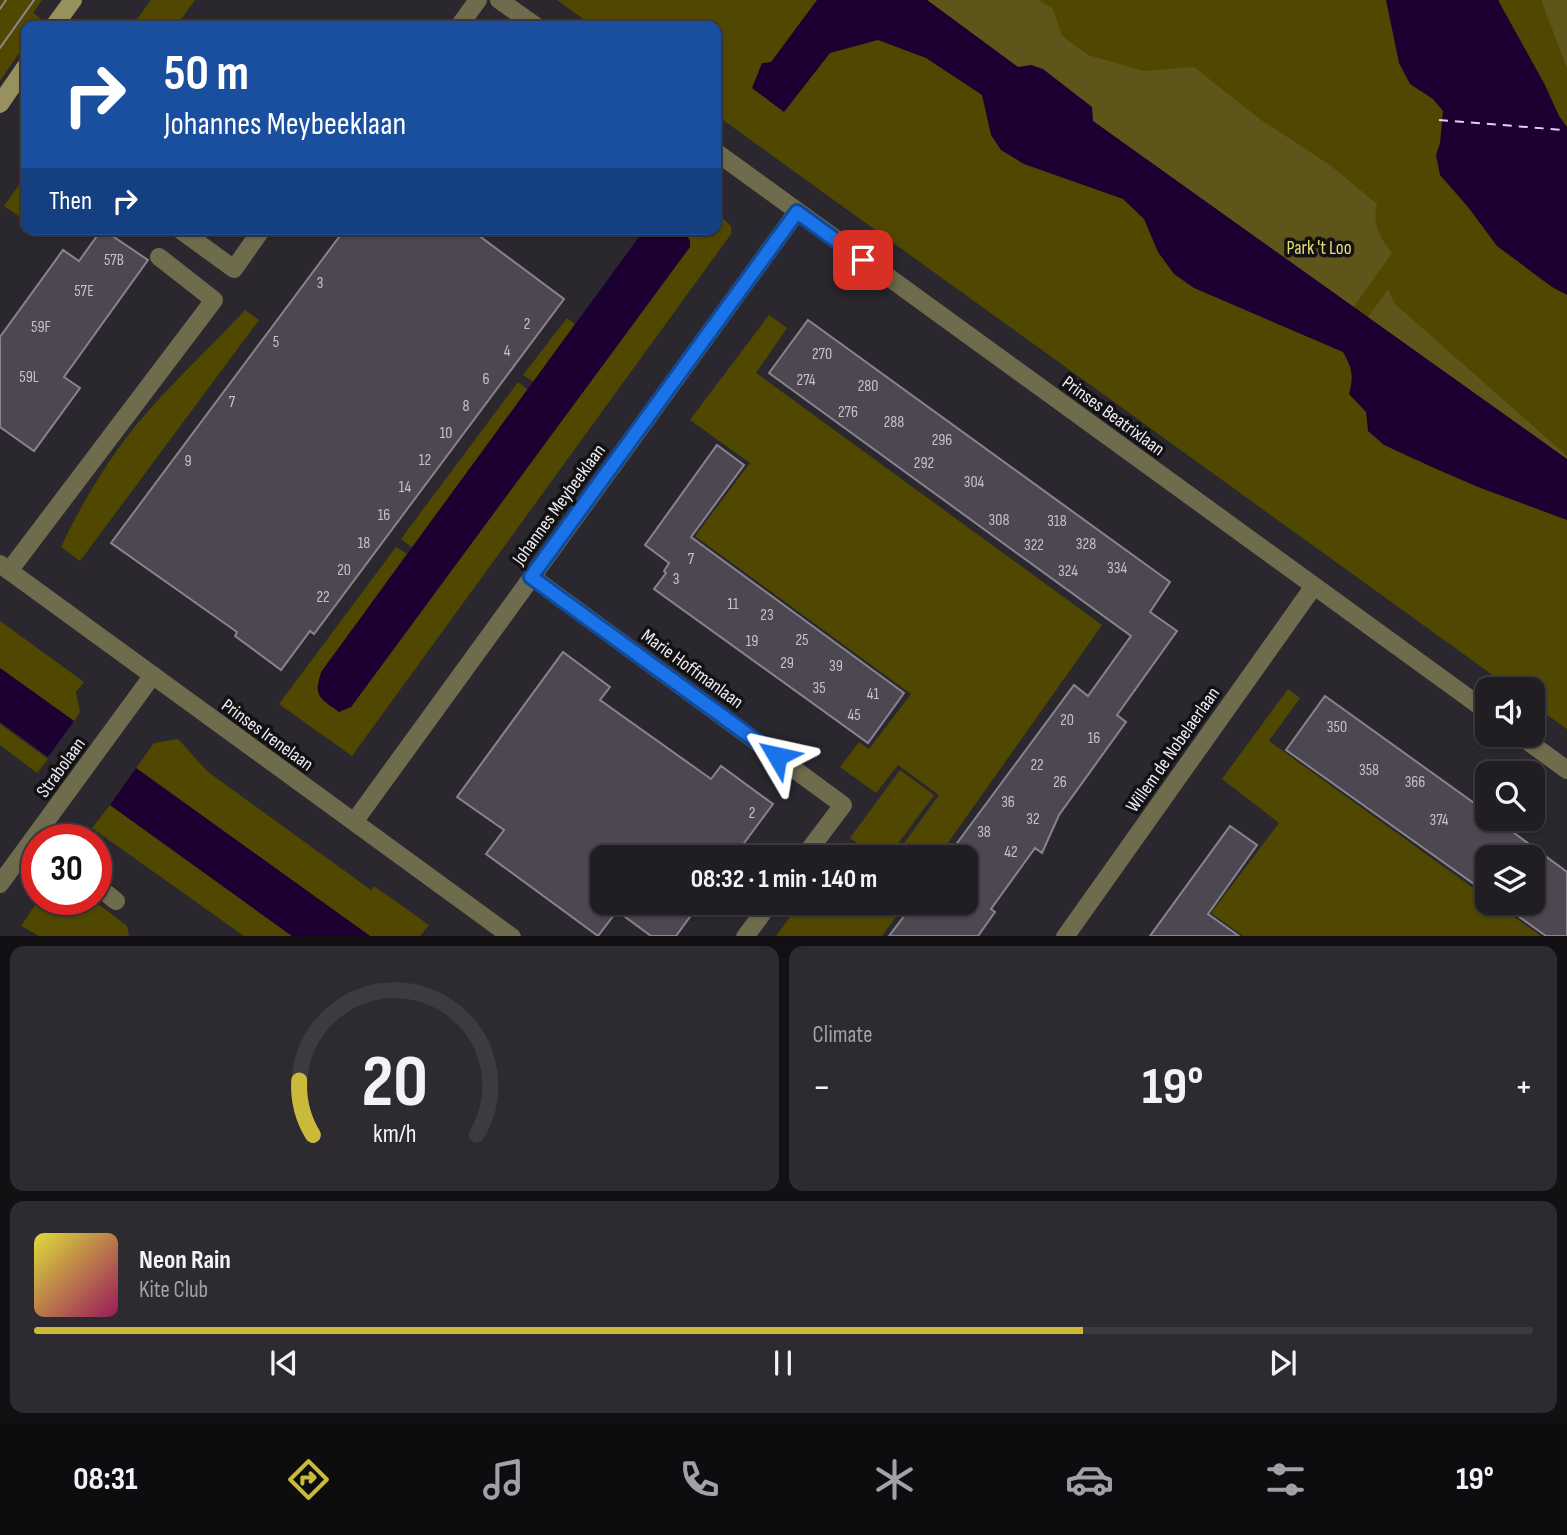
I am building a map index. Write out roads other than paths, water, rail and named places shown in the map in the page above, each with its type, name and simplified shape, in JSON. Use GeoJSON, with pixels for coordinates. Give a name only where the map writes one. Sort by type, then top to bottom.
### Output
{"type":"FeatureCollection","features":[{"type":"Feature","properties":{"kind":"main road"},"geometry":{"type":"LineString","coordinates":[[58,21],[73,0]]}},
{"type":"Feature","properties":{"kind":"main road"},"geometry":{"type":"LineString","coordinates":[[0,104],[21,73]]}},
{"type":"Feature","properties":{"kind":"street"},"geometry":{"type":"LineString","coordinates":[[463,21],[478,0]]}},
{"type":"Feature","properties":{"kind":"street"},"geometry":{"type":"LineString","coordinates":[[499,0],[529,21]]}},
{"type":"Feature","properties":{"kind":"street","name":"Prinses Beatrixlaan"},"geometry":{"type":"LineString","coordinates":[[721,156],[1475,703]]}},
{"type":"Feature","properties":{"kind":"street","name":"Johannes Meybeeklaan"},"geometry":{"type":"LineString","coordinates":[[354,822],[797,212]]}},
{"type":"Feature","properties":{"kind":"street"},"geometry":{"type":"LineString","coordinates":[[187,235],[234,269],[258,235]]}},
{"type":"Feature","properties":{"kind":"street"},"geometry":{"type":"LineString","coordinates":[[4,568],[214,300],[159,257]]}},
{"type":"Feature","properties":{"kind":"street","name":"Prinses Irenelaan"},"geometry":{"type":"LineString","coordinates":[[4,568],[512,936]]}},
{"type":"Feature","properties":{"kind":"street","name":"Marie Hoffmanlaan"},"geometry":{"type":"LineString","coordinates":[[531,577],[843,805],[813,845]]}},
{"type":"Feature","properties":{"kind":"street","name":"Willem de Nobelaerlaan"},"geometry":{"type":"LineString","coordinates":[[1065,936],[1314,586]]}},
{"type":"Feature","properties":{"kind":"street","name":"Strabolaan"},"geometry":{"type":"LineString","coordinates":[[46,824],[153,675]]}},
{"type":"Feature","properties":{"kind":"street"},"geometry":{"type":"LineString","coordinates":[[1536,747],[1567,769]]}},
{"type":"Feature","properties":{"kind":"street","name":"Strabolaan"},"geometry":{"type":"LineString","coordinates":[[0,884],[21,857]]}},
{"type":"Feature","properties":{"kind":"street"},"geometry":{"type":"LineString","coordinates":[[112,898],[116,901]]}},
{"type":"Feature","properties":{"kind":"street"},"geometry":{"type":"LineString","coordinates":[[745,936],[760,915]]}},
{"type":"Feature","properties":{"kind":"tram line"},"geometry":{"type":"LineString","coordinates":[[0,9],[6,0]]}},
{"type":"Feature","properties":{"kind":"tram line"},"geometry":{"type":"LineString","coordinates":[[0,48],[34,0]]}},
{"type":"Feature","properties":{"kind":"park label","name":"Park 't Loo"},"geometry":{"type":"Point","coordinates":[1319,247]}}]}
